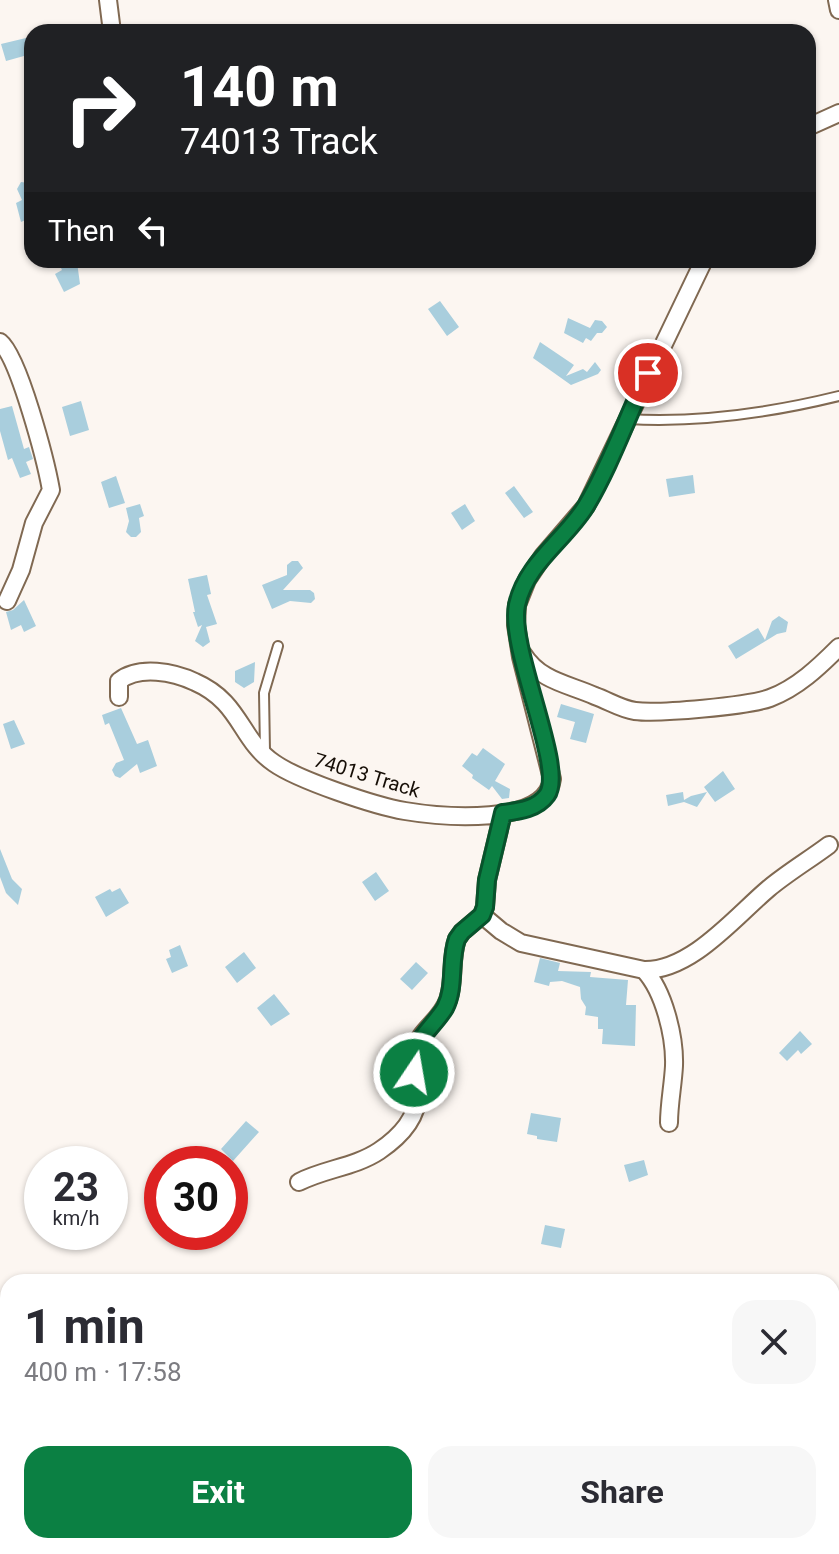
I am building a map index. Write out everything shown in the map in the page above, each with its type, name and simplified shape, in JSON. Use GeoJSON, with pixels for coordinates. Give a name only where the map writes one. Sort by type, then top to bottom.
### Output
{"type":"FeatureCollection","features":[{"type":"Feature","properties":{"kind":"street"},"geometry":{"type":"LineString","coordinates":[[108,0],[111,24]]}},
{"type":"Feature","properties":{"kind":"street"},"geometry":{"type":"LineString","coordinates":[[837,0],[839,10]]}},
{"type":"Feature","properties":{"kind":"street"},"geometry":{"type":"LineString","coordinates":[[816,123],[839,113]]}},
{"type":"Feature","properties":{"kind":"street","name":"74013 Track"},"geometry":{"type":"LineString","coordinates":[[119,697],[119,681],[131,674],[169,673],[195,681],[227,704],[266,758],[276,765],[307,779],[404,811],[477,815],[525,810],[541,801],[548,794],[552,779],[520,649],[517,605],[527,580],[543,556],[586,506],[700,268]]}},
{"type":"Feature","properties":{"kind":"street"},"geometry":{"type":"LineString","coordinates":[[0,342],[12,355],[36,427],[51,490],[34,523],[21,570],[7,601]]}},
{"type":"Feature","properties":{"kind":"street"},"geometry":{"type":"LineString","coordinates":[[520,649],[530,665],[555,682],[620,708],[645,712],[769,698],[793,686],[839,647]]}},
{"type":"Feature","properties":{"kind":"street"},"geometry":{"type":"LineString","coordinates":[[299,1182],[318,1172],[362,1160],[377,1152],[415,1114],[417,1092],[411,1062],[413,1052],[418,1040],[449,1000],[457,939],[482,915],[503,813]]}},
{"type":"Feature","properties":{"kind":"street"},"geometry":{"type":"LineString","coordinates":[[482,915],[521,943],[652,970],[681,961],[696,952],[771,887],[829,845]]}},
{"type":"Feature","properties":{"kind":"street"},"geometry":{"type":"LineString","coordinates":[[644,970],[662,999],[671,1036],[674,1062],[669,1123]]}},
{"type":"Feature","properties":{"kind":"lane"},"geometry":{"type":"LineString","coordinates":[[627,419],[663,421],[769,411],[839,396]]}},
{"type":"Feature","properties":{"kind":"lane"},"geometry":{"type":"LineString","coordinates":[[266,758],[263,740],[264,693],[278,646]]}},
{"type":"Feature","properties":{"kind":"building"},"geometry":{"type":"Polygon","coordinates":[[[24,38],[24,56],[6,61],[1,44],[24,38]]]}},
{"type":"Feature","properties":{"kind":"building"},"geometry":{"type":"Polygon","coordinates":[[[24,182],[24,221],[21,222],[16,203],[22,200],[17,189],[24,182]]]}},
{"type":"Feature","properties":{"kind":"building"},"geometry":{"type":"Polygon","coordinates":[[[78,268],[80,284],[64,292],[55,274],[78,268]]]}},
{"type":"Feature","properties":{"kind":"building"},"geometry":{"type":"Polygon","coordinates":[[[440,301],[459,327],[447,336],[428,309],[440,301]]]}},
{"type":"Feature","properties":{"kind":"building"},"geometry":{"type":"Polygon","coordinates":[[[568,318],[590,328],[595,320],[602,321],[607,327],[591,341],[586,338],[583,343],[564,333],[568,318]]]}},
{"type":"Feature","properties":{"kind":"building"},"geometry":{"type":"Polygon","coordinates":[[[540,342],[574,365],[566,376],[583,369],[587,372],[595,362],[601,370],[571,385],[533,358],[540,342]]]}},
{"type":"Feature","properties":{"kind":"building"},"geometry":{"type":"Polygon","coordinates":[[[81,401],[89,430],[70,436],[62,407],[81,401]]]}},
{"type":"Feature","properties":{"kind":"building"},"geometry":{"type":"Polygon","coordinates":[[[12,406],[24,449],[29,447],[33,459],[26,462],[31,474],[20,478],[12,458],[8,460],[0,431],[0,409],[12,406]]]}},
{"type":"Feature","properties":{"kind":"building"},"geometry":{"type":"Polygon","coordinates":[[[693,475],[695,493],[669,497],[666,479],[693,475]]]}},
{"type":"Feature","properties":{"kind":"building"},"geometry":{"type":"Polygon","coordinates":[[[116,476],[125,503],[109,508],[101,482],[116,476]]]}},
{"type":"Feature","properties":{"kind":"building"},"geometry":{"type":"Polygon","coordinates":[[[514,486],[533,512],[524,518],[505,493],[514,486]]]}},
{"type":"Feature","properties":{"kind":"building"},"geometry":{"type":"Polygon","coordinates":[[[140,504],[144,516],[139,518],[141,532],[131,537],[126,532],[129,521],[126,508],[140,504]]]}},
{"type":"Feature","properties":{"kind":"building"},"geometry":{"type":"Polygon","coordinates":[[[465,504],[475,521],[462,530],[451,513],[465,504]]]}},
{"type":"Feature","properties":{"kind":"building"},"geometry":{"type":"Polygon","coordinates":[[[298,561],[303,568],[283,590],[310,590],[315,599],[311,603],[290,601],[272,609],[262,585],[287,575],[287,565],[298,561]]]}},
{"type":"Feature","properties":{"kind":"building"},"geometry":{"type":"Polygon","coordinates":[[[207,575],[211,594],[207,595],[217,624],[206,627],[210,642],[203,647],[195,641],[202,625],[198,627],[193,612],[188,579],[207,575]]]}},
{"type":"Feature","properties":{"kind":"building"},"geometry":{"type":"Polygon","coordinates":[[[24,600],[36,626],[24,632],[21,625],[11,630],[6,612],[24,600]]]}},
{"type":"Feature","properties":{"kind":"building"},"geometry":{"type":"Polygon","coordinates":[[[779,616],[788,622],[786,632],[777,634],[736,659],[728,646],[758,628],[765,640],[772,621],[779,616]]]}},
{"type":"Feature","properties":{"kind":"building"},"geometry":{"type":"Polygon","coordinates":[[[255,662],[254,682],[244,688],[235,682],[235,671],[255,662]]]}},
{"type":"Feature","properties":{"kind":"building"},"geometry":{"type":"Polygon","coordinates":[[[561,704],[594,714],[586,743],[570,739],[575,722],[557,717],[561,704]]]}},
{"type":"Feature","properties":{"kind":"building"},"geometry":{"type":"Polygon","coordinates":[[[121,708],[137,744],[148,740],[157,766],[140,773],[137,764],[120,778],[112,770],[116,763],[124,760],[109,723],[105,725],[102,715],[121,708]]]}},
{"type":"Feature","properties":{"kind":"building"},"geometry":{"type":"Polygon","coordinates":[[[14,720],[25,744],[11,749],[3,724],[14,720]]]}},
{"type":"Feature","properties":{"kind":"building"},"geometry":{"type":"Polygon","coordinates":[[[483,748],[505,764],[495,781],[510,789],[509,798],[502,799],[492,786],[489,790],[462,766],[472,753],[477,756],[483,748]]]}},
{"type":"Feature","properties":{"kind":"building"},"geometry":{"type":"Polygon","coordinates":[[[723,771],[735,789],[715,802],[704,787],[723,771]]]}},
{"type":"Feature","properties":{"kind":"building"},"geometry":{"type":"Polygon","coordinates":[[[683,792],[684,800],[707,792],[697,807],[684,802],[668,806],[666,795],[683,792]]]}},
{"type":"Feature","properties":{"kind":"building"},"geometry":{"type":"Polygon","coordinates":[[[0,849],[12,879],[22,889],[18,905],[6,893],[0,877],[0,849]]]}},
{"type":"Feature","properties":{"kind":"building"},"geometry":{"type":"Polygon","coordinates":[[[376,872],[389,891],[375,901],[362,882],[376,872]]]}},
{"type":"Feature","properties":{"kind":"building"},"geometry":{"type":"Polygon","coordinates":[[[120,888],[129,903],[106,917],[95,897],[110,889],[112,892],[120,888]]]}},
{"type":"Feature","properties":{"kind":"building"},"geometry":{"type":"Polygon","coordinates":[[[180,945],[188,966],[172,973],[166,959],[171,957],[169,950],[180,945]]]}},
{"type":"Feature","properties":{"kind":"building"},"geometry":{"type":"Polygon","coordinates":[[[244,952],[256,968],[237,983],[225,967],[244,952]]]}},
{"type":"Feature","properties":{"kind":"building"},"geometry":{"type":"Polygon","coordinates":[[[540,958],[560,963],[558,971],[591,972],[590,977],[628,980],[626,1005],[636,1005],[635,1046],[602,1044],[603,1029],[598,1029],[598,1017],[585,1015],[580,987],[562,981],[550,982],[549,986],[534,982],[540,958]]]}},
{"type":"Feature","properties":{"kind":"building"},"geometry":{"type":"Polygon","coordinates":[[[416,962],[428,973],[412,990],[400,979],[416,962]]]}},
{"type":"Feature","properties":{"kind":"building"},"geometry":{"type":"Polygon","coordinates":[[[274,994],[290,1014],[271,1026],[257,1008],[274,994]]]}},
{"type":"Feature","properties":{"kind":"building"},"geometry":{"type":"Polygon","coordinates":[[[800,1031],[812,1044],[801,1054],[798,1050],[787,1061],[779,1053],[800,1031]]]}},
{"type":"Feature","properties":{"kind":"building"},"geometry":{"type":"Polygon","coordinates":[[[531,1113],[561,1118],[557,1142],[527,1134],[531,1113]]]}},
{"type":"Feature","properties":{"kind":"building"},"geometry":{"type":"Polygon","coordinates":[[[246,1121],[259,1132],[246,1146],[224,1146],[246,1121]]]}},
{"type":"Feature","properties":{"kind":"building"},"geometry":{"type":"Polygon","coordinates":[[[644,1160],[648,1175],[629,1182],[624,1165],[644,1160]]]}},
{"type":"Feature","properties":{"kind":"building"},"geometry":{"type":"Polygon","coordinates":[[[545,1225],[565,1229],[561,1248],[541,1244],[545,1225]]]}},
{"type":"Feature","properties":{"kind":"route"},"geometry":{"type":"LineString","coordinates":[[414,1073],[411,1062],[418,1040],[449,1000],[454,946],[462,932],[482,915],[485,907],[487,880],[503,813],[525,810],[541,801],[551,787],[545,744],[521,657],[516,625],[517,605],[527,580],[543,556],[586,506],[648,373]]}}]}
